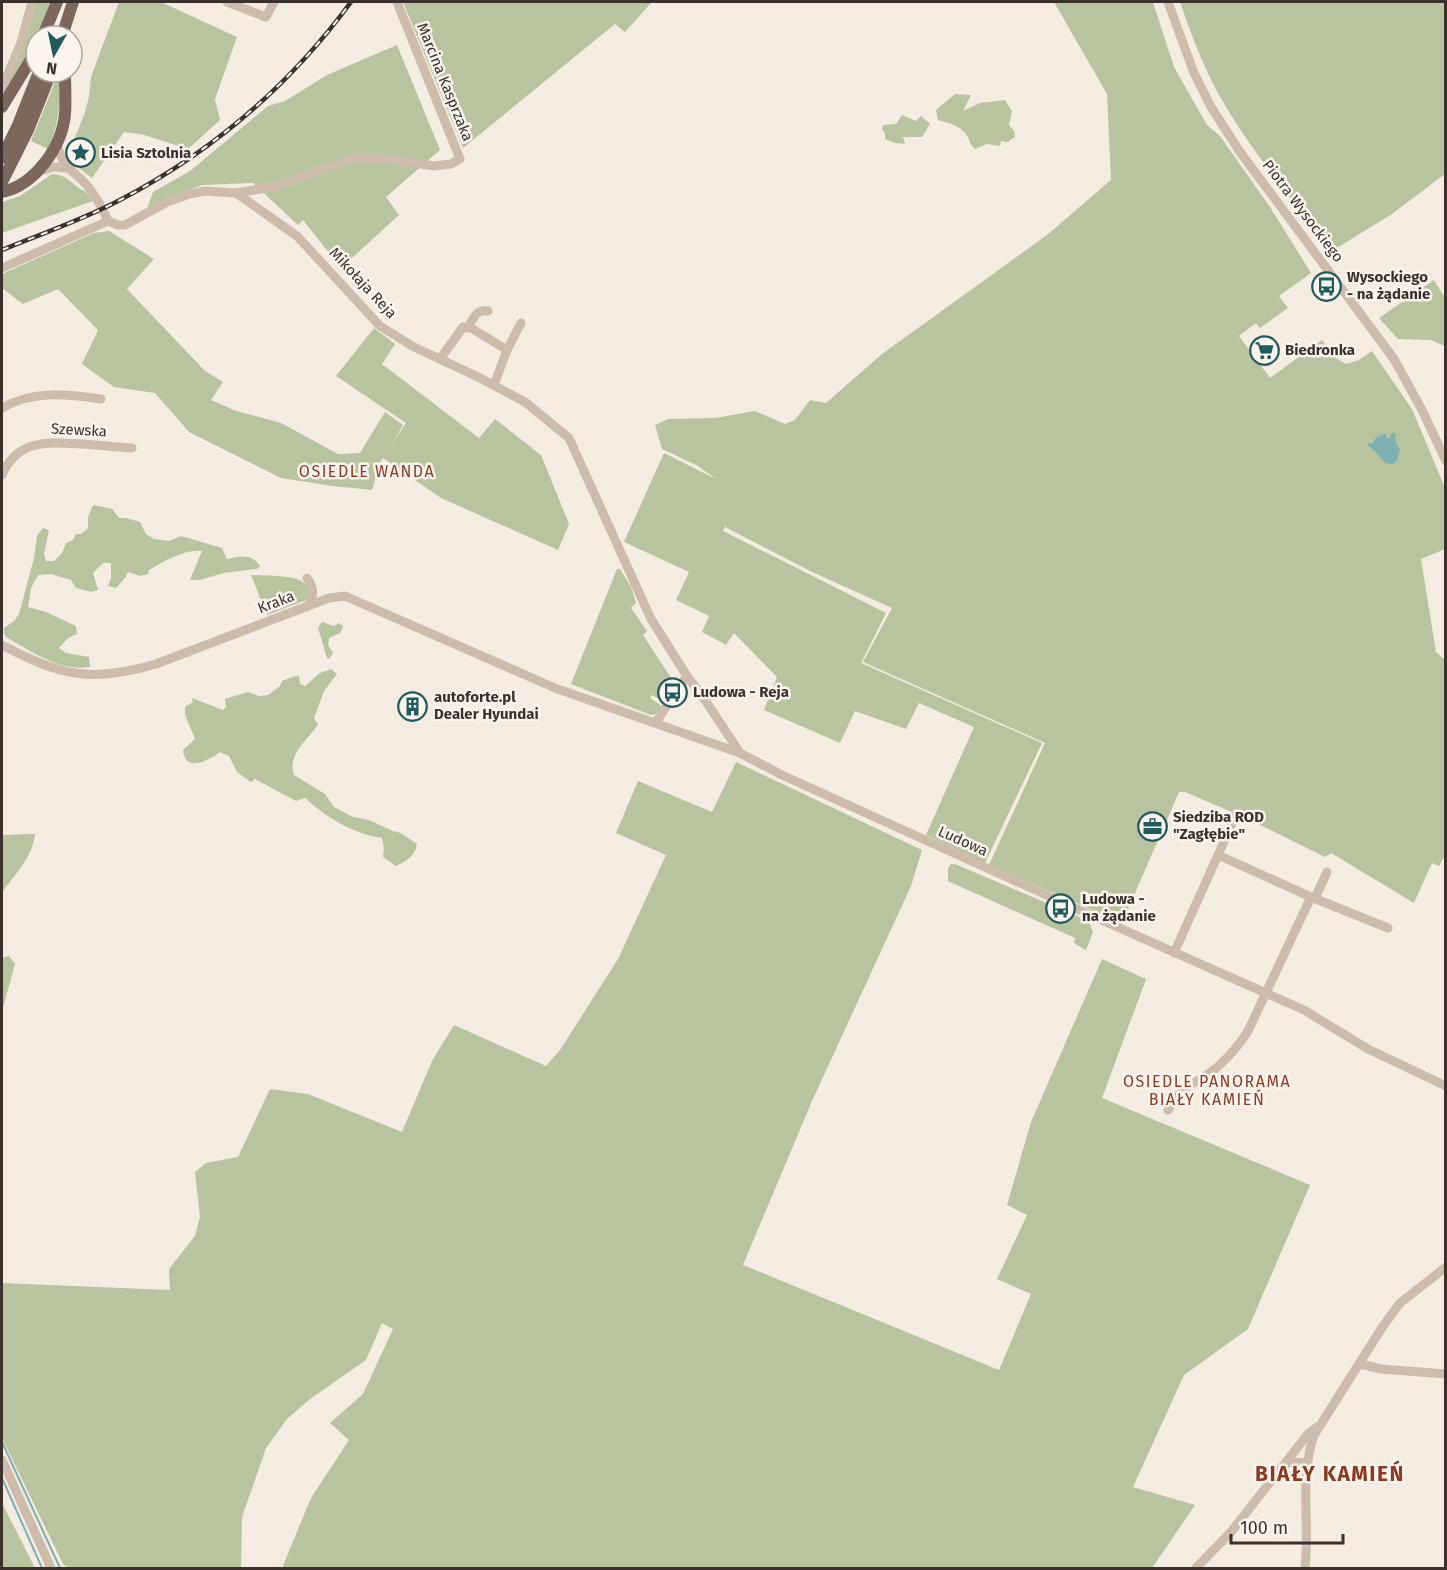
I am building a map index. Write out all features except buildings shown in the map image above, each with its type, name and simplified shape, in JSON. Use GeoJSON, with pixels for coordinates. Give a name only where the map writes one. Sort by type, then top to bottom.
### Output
{"type":"FeatureCollection","features":[{"type":"Feature","properties":{"kind":"main road"},"geometry":{"type":"LineString","coordinates":[[48,24],[58,2]]}},
{"type":"Feature","properties":{"kind":"main road"},"geometry":{"type":"LineString","coordinates":[[53,24],[58,2]]}},
{"type":"Feature","properties":{"kind":"main road"},"geometry":{"type":"LineString","coordinates":[[66,24],[74,2]]}},
{"type":"Feature","properties":{"kind":"main road"},"geometry":{"type":"LineString","coordinates":[[72,24],[74,2]]}},
{"type":"Feature","properties":{"kind":"main road"},"geometry":{"type":"LineString","coordinates":[[2,107],[24,71]]}},
{"type":"Feature","properties":{"kind":"main road"},"geometry":{"type":"LineString","coordinates":[[2,182],[8,154],[34,84]]}},
{"type":"Feature","properties":{"kind":"main road"},"geometry":{"type":"LineString","coordinates":[[8,154],[45,84]]}},
{"type":"Feature","properties":{"kind":"main road"},"geometry":{"type":"LineString","coordinates":[[2,192],[21,185],[36,172],[57,143],[65,114],[65,84]]}},
{"type":"Feature","properties":{"kind":"street"},"geometry":{"type":"LineString","coordinates":[[2,88],[21,43],[32,2]]}},
{"type":"Feature","properties":{"kind":"street"},"geometry":{"type":"LineString","coordinates":[[227,2],[266,17],[274,2]]}},
{"type":"Feature","properties":{"kind":"street","name":"Marcina Kasprzaka"},"geometry":{"type":"LineString","coordinates":[[236,193],[273,187],[354,158],[388,159],[434,166],[451,164],[460,159],[397,2]]}},
{"type":"Feature","properties":{"kind":"street","name":"Piotra Wysockiego"},"geometry":{"type":"LineString","coordinates":[[1168,2],[1194,73],[1211,107],[1261,180],[1394,359],[1413,392],[1446,461]]}},
{"type":"Feature","properties":{"kind":"street"},"geometry":{"type":"LineString","coordinates":[[57,143],[60,159],[66,168],[89,188],[101,205],[108,221],[117,225],[125,225],[167,202],[190,194],[205,191],[236,193]]}},
{"type":"Feature","properties":{"kind":"street"},"geometry":{"type":"LineString","coordinates":[[36,172],[54,167],[66,168]]}},
{"type":"Feature","properties":{"kind":"street","name":"Mikołaja Reja"},"geometry":{"type":"LineString","coordinates":[[236,193],[297,236],[380,326],[412,346],[525,402],[569,438],[622,558]]}},
{"type":"Feature","properties":{"kind":"street"},"geometry":{"type":"LineString","coordinates":[[2,268],[108,221]]}},
{"type":"Feature","properties":{"kind":"street"},"geometry":{"type":"LineString","coordinates":[[468,327],[479,311],[488,311]]}},
{"type":"Feature","properties":{"kind":"street"},"geometry":{"type":"LineString","coordinates":[[494,385],[507,350],[521,323]]}},
{"type":"Feature","properties":{"kind":"street"},"geometry":{"type":"LineString","coordinates":[[440,359],[463,327],[468,327],[507,350]]}},
{"type":"Feature","properties":{"kind":"street"},"geometry":{"type":"LineString","coordinates":[[2,408],[14,401],[52,394],[101,399]]}},
{"type":"Feature","properties":{"kind":"street","name":"Szewska"},"geometry":{"type":"LineString","coordinates":[[2,475],[6,465],[19,452],[42,443],[132,448]]}},
{"type":"Feature","properties":{"kind":"street","name":"Ludowa"},"geometry":{"type":"LineString","coordinates":[[622,558],[651,619],[740,753]]}},
{"type":"Feature","properties":{"kind":"street"},"geometry":{"type":"LineString","coordinates":[[307,578],[313,591],[307,607]]}},
{"type":"Feature","properties":{"kind":"street","name":"Kraka"},"geometry":{"type":"LineString","coordinates":[[2,645],[32,661],[62,672],[96,676],[128,672],[156,664],[329,598],[345,596],[555,688]]}},
{"type":"Feature","properties":{"kind":"street"},"geometry":{"type":"LineString","coordinates":[[656,722],[687,676]]}},
{"type":"Feature","properties":{"kind":"street","name":"Ludowa"},"geometry":{"type":"LineString","coordinates":[[555,688],[740,753],[782,775],[1304,1010],[1368,1049],[1446,1086]]}},
{"type":"Feature","properties":{"kind":"street"},"geometry":{"type":"LineString","coordinates":[[1174,953],[1238,810]]}},
{"type":"Feature","properties":{"kind":"street"},"geometry":{"type":"LineString","coordinates":[[1218,855],[1388,928]]}},
{"type":"Feature","properties":{"kind":"street"},"geometry":{"type":"LineString","coordinates":[[1168,1110],[1186,1086],[1207,1074],[1233,1053],[1247,1033],[1327,872]]}},
{"type":"Feature","properties":{"kind":"street"},"geometry":{"type":"LineString","coordinates":[[1305,1569],[1307,1463],[1309,1449],[1319,1425],[1400,1303],[1446,1267]]}},
{"type":"Feature","properties":{"kind":"street"},"geometry":{"type":"LineString","coordinates":[[1360,1364],[1381,1369],[1446,1374]]}},
{"type":"Feature","properties":{"kind":"street"},"geometry":{"type":"LineString","coordinates":[[1196,1569],[1231,1532],[1286,1464],[1293,1452],[1319,1425]]}},
{"type":"Feature","properties":{"kind":"street"},"geometry":{"type":"LineString","coordinates":[[1293,1452],[1304,1454],[1307,1463]]}},
{"type":"Feature","properties":{"kind":"street"},"geometry":{"type":"LineString","coordinates":[[2,1460],[51,1569]]}},
{"type":"Feature","properties":{"kind":"street"},"geometry":{"type":"LineString","coordinates":[[1286,1464],[1307,1463]]}},
{"type":"Feature","properties":{"kind":"green space"},"geometry":{"type":"Polygon","coordinates":[[[35,2],[50,2],[43,24],[27,24],[35,2]]]}},
{"type":"Feature","properties":{"kind":"green space"},"geometry":{"type":"Polygon","coordinates":[[[119,2],[161,2],[237,37],[215,99],[220,120],[188,149],[141,134],[124,132],[92,178],[69,161],[68,154],[84,115],[91,77],[119,2]]]}},
{"type":"Feature","properties":{"kind":"green space"},"geometry":{"type":"Polygon","coordinates":[[[403,2],[652,2],[625,32],[615,24],[463,148],[403,2]]]}},
{"type":"Feature","properties":{"kind":"green space"},"geometry":{"type":"Polygon","coordinates":[[[1054,2],[1153,2],[1174,67],[1207,125],[1220,136],[1270,207],[1311,273],[1279,296],[1288,308],[1260,328],[1256,323],[1239,336],[1270,378],[1322,340],[1336,358],[1346,364],[1359,360],[1372,351],[1412,409],[1445,488],[1445,549],[1421,559],[1436,652],[1445,660],[1445,855],[1439,866],[1432,863],[1414,903],[1331,853],[1325,857],[1246,818],[1185,792],[1179,792],[1122,923],[989,865],[1045,743],[863,662],[892,608],[810,571],[725,527],[726,524],[723,531],[886,613],[861,663],[1042,743],[985,863],[926,835],[974,727],[919,703],[906,729],[855,711],[840,743],[764,710],[777,677],[734,633],[726,645],[702,632],[709,616],[676,600],[689,572],[624,542],[664,453],[716,479],[698,466],[662,449],[655,425],[668,419],[715,418],[755,411],[785,424],[795,420],[810,400],[826,403],[882,354],[1047,235],[1111,180],[1107,94],[1054,2]]]}},
{"type":"Feature","properties":{"kind":"green space"},"geometry":{"type":"Polygon","coordinates":[[[1180,2],[1445,2],[1445,174],[1392,214],[1332,251],[1263,163],[1226,107],[1200,55],[1180,2]]]}},
{"type":"Feature","properties":{"kind":"green space"},"geometry":{"type":"Polygon","coordinates":[[[24,33],[24,67],[12,84],[7,82],[24,33]]]}},
{"type":"Feature","properties":{"kind":"green space"},"geometry":{"type":"Polygon","coordinates":[[[397,45],[440,150],[386,197],[399,215],[341,268],[303,220],[298,225],[253,183],[202,185],[167,198],[147,209],[153,192],[190,171],[268,106],[285,101],[327,75],[397,45]]]}},
{"type":"Feature","properties":{"kind":"green space"},"geometry":{"type":"Polygon","coordinates":[[[54,84],[60,84],[59,112],[48,149],[31,141],[54,84]]]}},
{"type":"Feature","properties":{"kind":"green space"},"geometry":{"type":"Polygon","coordinates":[[[955,94],[971,95],[963,111],[980,103],[1005,100],[1012,111],[1009,125],[1015,137],[1008,142],[1001,141],[1000,146],[987,144],[975,149],[962,130],[955,125],[938,120],[936,110],[955,94]]]}},
{"type":"Feature","properties":{"kind":"green space"},"geometry":{"type":"Polygon","coordinates":[[[902,115],[916,121],[921,116],[930,124],[922,137],[903,137],[905,144],[885,139],[883,125],[896,124],[902,115]]]}},
{"type":"Feature","properties":{"kind":"green space"},"geometry":{"type":"Polygon","coordinates":[[[52,174],[68,179],[85,191],[93,201],[2,233],[2,202],[20,196],[52,174]]]}},
{"type":"Feature","properties":{"kind":"green space"},"geometry":{"type":"Polygon","coordinates":[[[109,231],[154,259],[127,289],[205,371],[223,382],[211,400],[236,411],[281,423],[338,454],[360,453],[385,412],[403,425],[392,444],[406,423],[336,376],[374,328],[395,344],[382,364],[479,438],[495,419],[541,455],[569,524],[558,550],[441,498],[383,458],[372,490],[281,478],[189,432],[155,393],[114,387],[82,364],[98,330],[58,289],[23,304],[2,288],[2,274],[94,233],[109,231]]]}},
{"type":"Feature","properties":{"kind":"green space"},"geometry":{"type":"Polygon","coordinates":[[[1434,280],[1445,298],[1445,346],[1431,340],[1398,339],[1379,318],[1434,280]]]}},
{"type":"Feature","properties":{"kind":"green space"},"geometry":{"type":"Polygon","coordinates":[[[93,505],[112,509],[119,518],[140,522],[146,534],[154,539],[169,541],[181,536],[222,548],[227,559],[249,557],[260,566],[257,569],[190,580],[202,551],[195,551],[175,556],[149,570],[148,574],[140,576],[128,572],[116,588],[108,586],[111,578],[111,563],[103,563],[93,573],[98,590],[91,592],[76,588],[71,580],[51,574],[38,575],[31,588],[28,607],[46,612],[76,626],[77,634],[68,638],[59,648],[66,653],[89,657],[90,667],[68,666],[46,659],[6,637],[4,628],[19,614],[34,558],[37,536],[43,528],[49,530],[44,554],[46,561],[54,561],[62,553],[66,543],[73,540],[76,534],[81,534],[88,528],[88,517],[93,505]]]}},
{"type":"Feature","properties":{"kind":"green space"},"geometry":{"type":"Polygon","coordinates":[[[617,569],[620,569],[631,587],[636,603],[631,608],[647,631],[643,635],[675,684],[664,702],[652,695],[650,698],[662,706],[656,714],[651,715],[571,684],[617,569]]]}},
{"type":"Feature","properties":{"kind":"green space"},"geometry":{"type":"Polygon","coordinates":[[[251,575],[290,577],[299,580],[306,584],[309,591],[306,600],[267,615],[251,575]]]}},
{"type":"Feature","properties":{"kind":"green space"},"geometry":{"type":"Polygon","coordinates":[[[322,622],[334,626],[339,623],[343,626],[340,633],[329,638],[328,645],[333,653],[329,659],[318,628],[322,622]]]}},
{"type":"Feature","properties":{"kind":"green space"},"geometry":{"type":"Polygon","coordinates":[[[331,669],[337,674],[324,691],[314,718],[318,725],[304,742],[293,761],[294,775],[325,794],[334,807],[353,817],[369,820],[401,833],[417,844],[412,855],[396,866],[383,857],[382,838],[361,833],[340,824],[305,798],[296,801],[255,779],[251,782],[237,772],[229,756],[220,752],[198,763],[192,763],[185,757],[183,750],[195,739],[185,715],[185,707],[193,702],[192,698],[223,710],[226,707],[225,699],[248,692],[259,696],[268,695],[280,686],[282,681],[295,676],[299,676],[300,684],[305,686],[320,673],[331,669]]]}},
{"type":"Feature","properties":{"kind":"green space"},"geometry":{"type":"Polygon","coordinates":[[[736,762],[922,850],[911,886],[812,1101],[743,1265],[999,1370],[1031,1294],[997,1279],[1027,1215],[1007,1205],[1031,1122],[1102,959],[1146,979],[1102,1098],[1310,1185],[1248,1329],[1184,1375],[1133,1487],[1195,1505],[1152,1568],[282,1568],[311,1498],[349,1440],[330,1423],[363,1394],[393,1329],[382,1323],[366,1360],[310,1399],[287,1419],[266,1448],[242,1517],[241,1568],[69,1568],[63,1564],[2,1438],[2,1283],[170,1290],[169,1269],[195,1236],[200,1217],[195,1172],[206,1163],[238,1157],[270,1089],[308,1094],[402,1132],[432,1061],[454,1025],[546,1066],[560,1050],[618,959],[666,855],[616,833],[638,781],[712,812],[736,762]]]}},
{"type":"Feature","properties":{"kind":"green space"},"geometry":{"type":"Polygon","coordinates":[[[35,834],[27,858],[2,892],[2,835],[35,834]]]}},
{"type":"Feature","properties":{"kind":"green space"},"geometry":{"type":"Polygon","coordinates":[[[951,864],[1089,922],[1093,932],[1086,950],[1074,943],[1075,938],[948,881],[948,868],[951,864]]]}},
{"type":"Feature","properties":{"kind":"green space"},"geometry":{"type":"Polygon","coordinates":[[[9,956],[15,964],[2,1011],[2,958],[9,956]]]}},
{"type":"Feature","properties":{"kind":"green space"},"geometry":{"type":"Polygon","coordinates":[[[2,1503],[35,1568],[2,1568],[2,1503]]]}},
{"type":"Feature","properties":{"kind":"water"},"geometry":{"type":"Polygon","coordinates":[[[1392,433],[1395,433],[1396,443],[1400,449],[1397,461],[1392,464],[1385,463],[1368,446],[1368,443],[1372,444],[1382,435],[1387,434],[1386,439],[1389,438],[1392,433]]]}},
{"type":"Feature","properties":{"kind":"waterway"},"geometry":{"type":"LineString","coordinates":[[2,1442],[60,1568]]}},
{"type":"Feature","properties":{"kind":"waterway"},"geometry":{"type":"LineString","coordinates":[[2,1478],[42,1568]]}},
{"type":"Feature","properties":{"kind":"railway"},"geometry":{"type":"LineString","coordinates":[[2,250],[120,200],[154,181],[217,138],[247,114],[302,61],[351,2]]}},
{"type":"Feature","properties":{"kind":"place","name":"Lisia Sztolnia"},"geometry":{"type":"Point","coordinates":[80,153]}},
{"type":"Feature","properties":{"kind":"place","name":"Wysockiego - na żądanie"},"geometry":{"type":"Point","coordinates":[1326,286]}},
{"type":"Feature","properties":{"kind":"place","name":"Biedronka"},"geometry":{"type":"Point","coordinates":[1264,350]}},
{"type":"Feature","properties":{"kind":"place","name":"Ludowa - Reja"},"geometry":{"type":"Point","coordinates":[672,692]}},
{"type":"Feature","properties":{"kind":"place","name":"autoforte.pl Dealer Hyundai"},"geometry":{"type":"Point","coordinates":[413,706]}},
{"type":"Feature","properties":{"kind":"place","name":"Siedziba ROD \"Zagłębie\""},"geometry":{"type":"Point","coordinates":[1152,826]}},
{"type":"Feature","properties":{"kind":"place","name":"Ludowa - na żądanie"},"geometry":{"type":"Point","coordinates":[1061,908]}},
{"type":"Feature","properties":{"kind":"district","name":"OSIEDLE WANDA"},"geometry":{"type":"Point","coordinates":[367,471]}},
{"type":"Feature","properties":{"kind":"district","name":"OSIEDLE PANORAMA BIAŁY KAMIEŃ"},"geometry":{"type":"Point","coordinates":[1207,1090]}},
{"type":"Feature","properties":{"kind":"district","name":"BIAŁY KAMIEŃ"},"geometry":{"type":"Point","coordinates":[1330,1474]}}]}
